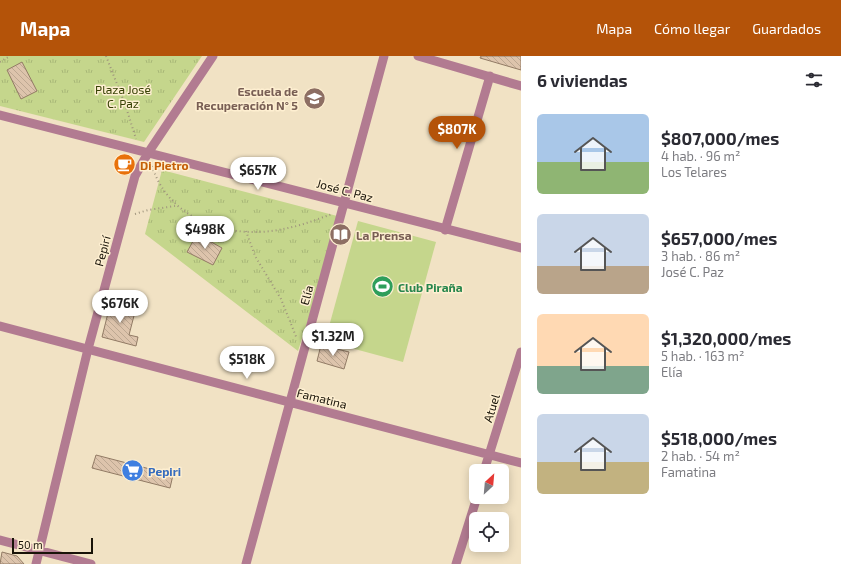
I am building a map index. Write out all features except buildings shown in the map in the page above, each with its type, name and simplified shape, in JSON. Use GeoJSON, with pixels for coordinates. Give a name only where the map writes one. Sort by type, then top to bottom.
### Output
{"type":"FeatureCollection","features":[{"type":"Feature","properties":{"kind":"street","name":"Pepirí"},"geometry":{"type":"LineString","coordinates":[[36,564],[88,349],[135,176],[144,152],[213,56]]}},
{"type":"Feature","properties":{"kind":"street","name":"Elía"},"geometry":{"type":"LineString","coordinates":[[246,564],[384,56]]}},
{"type":"Feature","properties":{"kind":"street"},"geometry":{"type":"LineString","coordinates":[[418,56],[521,86]]}},
{"type":"Feature","properties":{"kind":"street"},"geometry":{"type":"LineString","coordinates":[[445,230],[490,76]]}},
{"type":"Feature","properties":{"kind":"street","name":"José C. Paz"},"geometry":{"type":"LineString","coordinates":[[0,115],[343,206],[521,248]]}},
{"type":"Feature","properties":{"kind":"street","name":"Famatina"},"geometry":{"type":"LineString","coordinates":[[0,326],[490,453],[521,463]]}},
{"type":"Feature","properties":{"kind":"street","name":"Atuel"},"geometry":{"type":"LineString","coordinates":[[486,464],[521,352]]}},
{"type":"Feature","properties":{"kind":"street"},"geometry":{"type":"LineString","coordinates":[[456,564],[475,504]]}},
{"type":"Feature","properties":{"kind":"street"},"geometry":{"type":"LineString","coordinates":[[0,540],[91,564]]}},
{"type":"Feature","properties":{"kind":"path"},"geometry":{"type":"LineString","coordinates":[[0,62],[10,56]]}},
{"type":"Feature","properties":{"kind":"path"},"geometry":{"type":"LineString","coordinates":[[106,56],[155,176],[166,195],[176,206],[189,216],[212,226],[258,232],[287,228],[343,206]]}},
{"type":"Feature","properties":{"kind":"path"},"geometry":{"type":"LineString","coordinates":[[123,220],[148,210],[176,206]]}},
{"type":"Feature","properties":{"kind":"path"},"geometry":{"type":"LineString","coordinates":[[204,239],[212,226]]}},
{"type":"Feature","properties":{"kind":"path"},"geometry":{"type":"LineString","coordinates":[[246,231],[255,256],[281,299],[295,336],[304,350]]}},
{"type":"Feature","properties":{"kind":"green space","name":"Plaza José C. Paz"},"geometry":{"type":"Polygon","coordinates":[[[0,56],[202,56],[144,142],[0,106],[0,56]]]}},
{"type":"Feature","properties":{"kind":"green space"},"geometry":{"type":"Polygon","coordinates":[[[162,170],[341,217],[298,351],[145,234],[162,170]]]}},
{"type":"Feature","properties":{"kind":"green space","name":"Club Piraña"},"geometry":{"type":"Polygon","coordinates":[[[358,221],[436,242],[403,362],[325,341],[358,221]]]}},
{"type":"Feature","properties":{"kind":"place","name":"Escuela de Recuperación N° 5"},"geometry":{"type":"Point","coordinates":[314,98]}},
{"type":"Feature","properties":{"kind":"place","name":"Di Pietro"},"geometry":{"type":"Point","coordinates":[125,165]}},
{"type":"Feature","properties":{"kind":"place","name":"La Prensa"},"geometry":{"type":"Point","coordinates":[340,235]}},
{"type":"Feature","properties":{"kind":"place","name":"Club Piraña"},"geometry":{"type":"Point","coordinates":[382,287]}},
{"type":"Feature","properties":{"kind":"place","name":"Pepiri"},"geometry":{"type":"Point","coordinates":[133,471]}}]}
